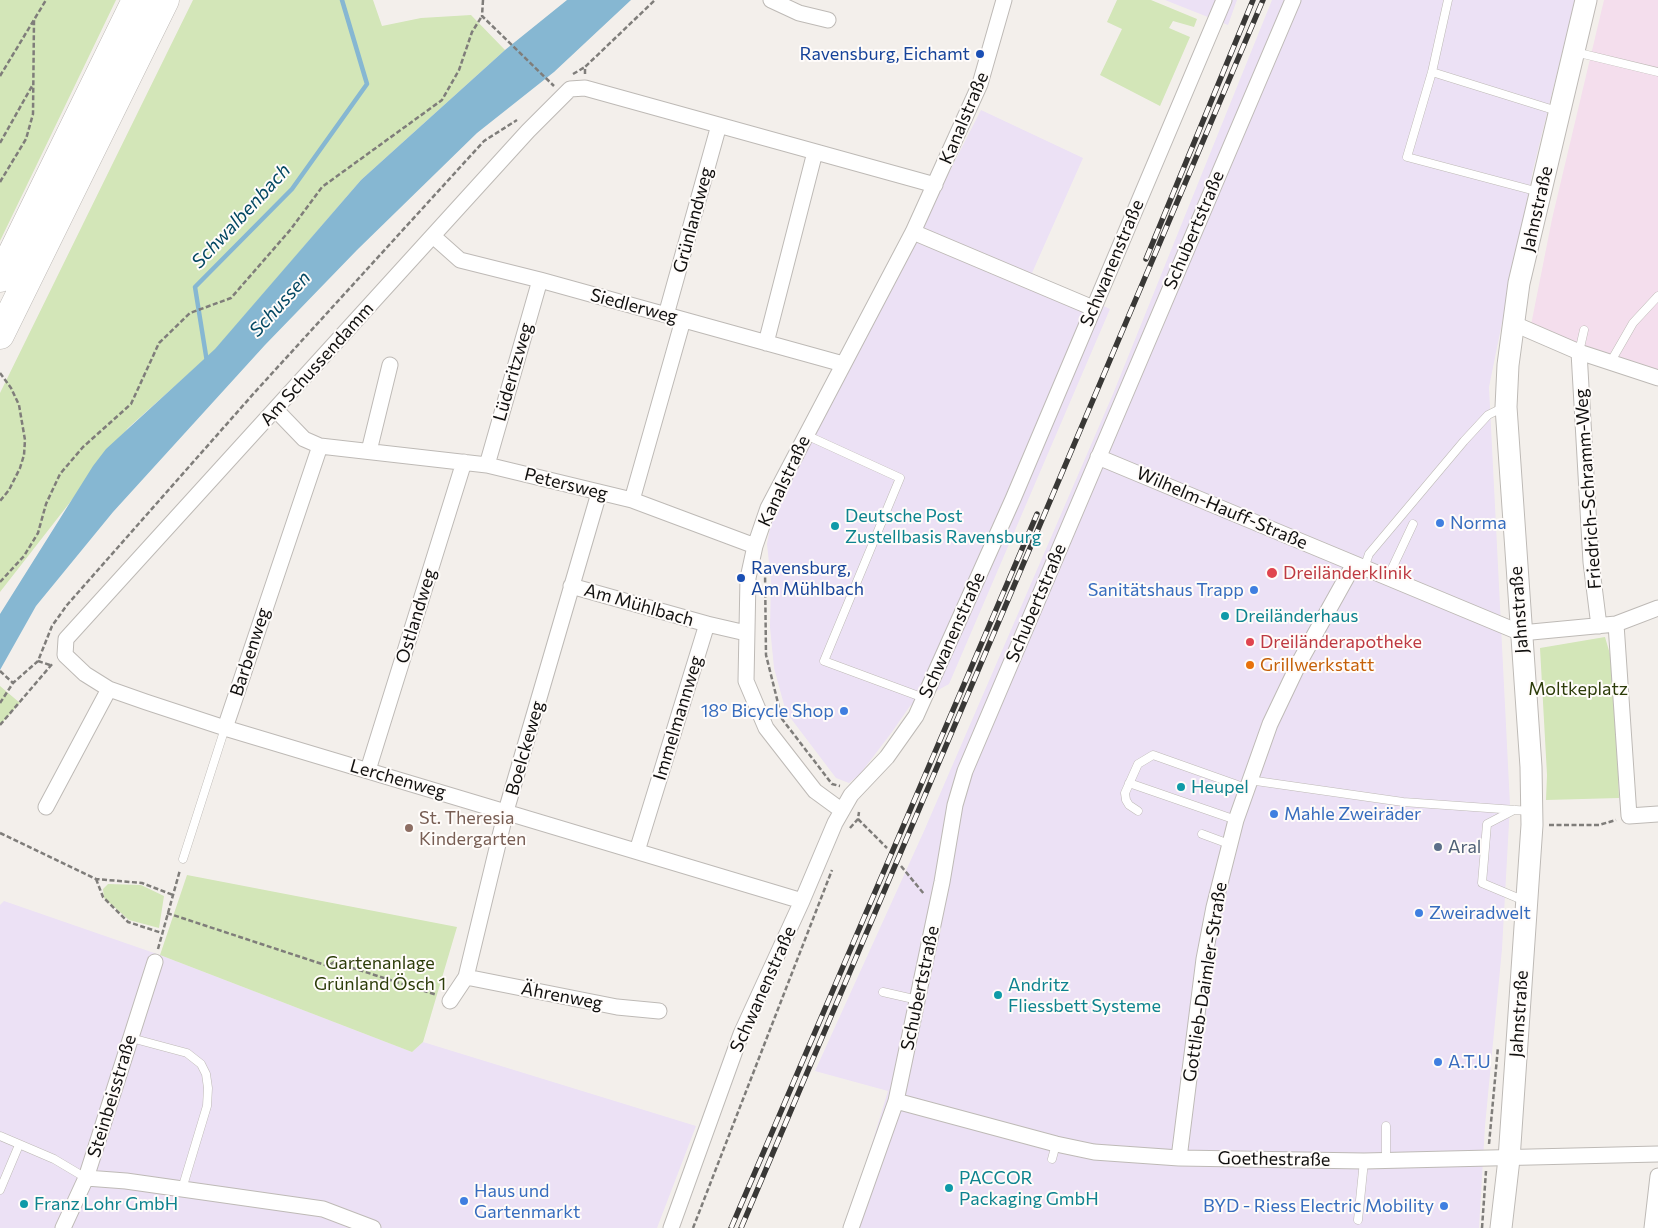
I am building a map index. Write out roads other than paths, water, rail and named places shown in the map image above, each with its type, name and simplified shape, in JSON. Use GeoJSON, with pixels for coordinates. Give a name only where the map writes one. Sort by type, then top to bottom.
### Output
{"type":"FeatureCollection","features":[{"type":"Feature","properties":{"kind":"highway"},"geometry":{"type":"LineString","coordinates":[[0,278],[136,0]]}},
{"type":"Feature","properties":{"kind":"highway"},"geometry":{"type":"LineString","coordinates":[[0,335],[165,0]]}},
{"type":"Feature","properties":{"kind":"main road","name":"Jahnstraße"},"geometry":{"type":"LineString","coordinates":[[1501,1228],[1509,1159],[1526,902],[1526,815],[1531,767],[1521,633],[1497,411],[1512,323],[1586,0]]}},
{"type":"Feature","properties":{"kind":"street"},"geometry":{"type":"LineString","coordinates":[[771,0],[799,13],[828,20]]}},
{"type":"Feature","properties":{"kind":"street","name":"Kanalstraße"},"geometry":{"type":"LineString","coordinates":[[841,810],[815,791],[766,728],[746,681],[748,578],[755,546],[768,508],[913,232],[980,84],[1004,0]]}},
{"type":"Feature","properties":{"kind":"street","name":"Schwanenstraße"},"geometry":{"type":"LineString","coordinates":[[671,1228],[741,1034],[841,810],[851,795],[887,758],[916,716],[1013,499],[1224,0]]}},
{"type":"Feature","properties":{"kind":"street","name":"Schubertstraße"},"geometry":{"type":"LineString","coordinates":[[851,1228],[896,1100],[938,902],[955,805],[965,771],[1293,0]]}},
{"type":"Feature","properties":{"kind":"street","name":"Am Schussendamm"},"geometry":{"type":"LineString","coordinates":[[65,655],[66,639],[528,132],[570,89],[585,88],[719,125]]}},
{"type":"Feature","properties":{"kind":"street"},"geometry":{"type":"LineString","coordinates":[[719,125],[935,185]]}},
{"type":"Feature","properties":{"kind":"street","name":"Grünlandweg"},"geometry":{"type":"LineString","coordinates":[[666,315],[719,125]]}},
{"type":"Feature","properties":{"kind":"street"},"geometry":{"type":"LineString","coordinates":[[766,343],[815,152]]}},
{"type":"Feature","properties":{"kind":"street"},"geometry":{"type":"LineString","coordinates":[[913,232],[1093,308]]}},
{"type":"Feature","properties":{"kind":"street","name":"Siedlerweg"},"geometry":{"type":"LineString","coordinates":[[433,236],[460,260],[540,280],[843,364]]}},
{"type":"Feature","properties":{"kind":"street","name":"Lüderitzweg"},"geometry":{"type":"LineString","coordinates":[[487,464],[540,280]]}},
{"type":"Feature","properties":{"kind":"street"},"geometry":{"type":"LineString","coordinates":[[632,500],[683,320]]}},
{"type":"Feature","properties":{"kind":"street"},"geometry":{"type":"LineString","coordinates":[[1512,323],[1610,364],[1658,378]]}},
{"type":"Feature","properties":{"kind":"street","name":"Friedrich-Schramm-Weg"},"geometry":{"type":"LineString","coordinates":[[1579,352],[1591,562],[1599,626]]}},
{"type":"Feature","properties":{"kind":"street"},"geometry":{"type":"LineString","coordinates":[[369,451],[390,365]]}},
{"type":"Feature","properties":{"kind":"street","name":"Petersweg"},"geometry":{"type":"LineString","coordinates":[[276,410],[304,439],[320,446],[487,464],[632,500],[755,546]]}},
{"type":"Feature","properties":{"kind":"street","name":"Barbenweg"},"geometry":{"type":"LineString","coordinates":[[225,728],[320,446]]}},
{"type":"Feature","properties":{"kind":"street","name":"Wilhelm-Hauff-Straße"},"geometry":{"type":"LineString","coordinates":[[1098,457],[1521,633],[1616,624],[1658,608]]}},
{"type":"Feature","properties":{"kind":"street","name":"Ostlandweg"},"geometry":{"type":"LineString","coordinates":[[368,770],[464,462]]}},
{"type":"Feature","properties":{"kind":"street","name":"Boelckeweg"},"geometry":{"type":"LineString","coordinates":[[450,1001],[466,977],[506,811],[598,493]]}},
{"type":"Feature","properties":{"kind":"street","name":"Gottlieb-Daimler-Straße"},"geometry":{"type":"LineString","coordinates":[[1179,1158],[1204,959],[1214,907],[1236,820],[1247,784],[1270,724],[1300,661],[1359,566]]}},
{"type":"Feature","properties":{"kind":"street","name":"Am Mühlbach"},"geometry":{"type":"LineString","coordinates":[[571,586],[707,624]]}},
{"type":"Feature","properties":{"kind":"street"},"geometry":{"type":"LineString","coordinates":[[707,624],[746,633]]}},
{"type":"Feature","properties":{"kind":"street","name":"Immelmannweg"},"geometry":{"type":"LineString","coordinates":[[637,851],[707,624]]}},
{"type":"Feature","properties":{"kind":"street"},"geometry":{"type":"LineString","coordinates":[[1616,624],[1629,816],[1658,814]]}},
{"type":"Feature","properties":{"kind":"street","name":"Lerchenweg"},"geometry":{"type":"LineString","coordinates":[[65,655],[85,674],[109,689],[225,728],[802,901]]}},
{"type":"Feature","properties":{"kind":"street"},"geometry":{"type":"LineString","coordinates":[[46,807],[109,689]]}},
{"type":"Feature","properties":{"kind":"street","name":"Steinbeisstraße"},"geometry":{"type":"LineString","coordinates":[[63,1228],[86,1178],[155,962]]}},
{"type":"Feature","properties":{"kind":"street","name":"Ährenweg"},"geometry":{"type":"LineString","coordinates":[[466,977],[617,1007],[659,1011]]}},
{"type":"Feature","properties":{"kind":"street","name":"Goethestraße"},"geometry":{"type":"LineString","coordinates":[[896,1100],[1054,1152],[1094,1152],[1179,1158],[1364,1161],[1658,1154]]}},
{"type":"Feature","properties":{"kind":"street"},"geometry":{"type":"LineString","coordinates":[[1652,1228],[1658,1176]]}},
{"type":"Feature","properties":{"kind":"street"},"geometry":{"type":"LineString","coordinates":[[86,1178],[182,1189],[323,1209],[372,1228]]}},
{"type":"Feature","properties":{"kind":"lane"},"geometry":{"type":"LineString","coordinates":[[1448,0],[1432,72],[1407,157],[1541,192]]}},
{"type":"Feature","properties":{"kind":"lane"},"geometry":{"type":"LineString","coordinates":[[1573,52],[1658,72]]}},
{"type":"Feature","properties":{"kind":"lane"},"geometry":{"type":"LineString","coordinates":[[1432,72],[1559,112]]}},
{"type":"Feature","properties":{"kind":"lane"},"geometry":{"type":"LineString","coordinates":[[1610,364],[1633,323],[1658,296]]}},
{"type":"Feature","properties":{"kind":"lane"},"geometry":{"type":"LineString","coordinates":[[1579,352],[1584,330]]}},
{"type":"Feature","properties":{"kind":"lane"},"geometry":{"type":"LineString","coordinates":[[1359,566],[1497,411]]}},
{"type":"Feature","properties":{"kind":"lane"},"geometry":{"type":"LineString","coordinates":[[806,435],[900,478],[824,661],[924,698]]}},
{"type":"Feature","properties":{"kind":"lane"},"geometry":{"type":"LineString","coordinates":[[1388,578],[1413,524]]}},
{"type":"Feature","properties":{"kind":"lane","name":"Barbenweg"},"geometry":{"type":"LineString","coordinates":[[183,859],[225,728]]}},
{"type":"Feature","properties":{"kind":"lane"},"geometry":{"type":"LineString","coordinates":[[1138,811],[1129,806],[1126,800],[1129,783],[1138,764],[1153,755],[1247,784],[1526,815]]}},
{"type":"Feature","properties":{"kind":"lane"},"geometry":{"type":"LineString","coordinates":[[1129,783],[1236,820]]}},
{"type":"Feature","properties":{"kind":"lane"},"geometry":{"type":"LineString","coordinates":[[1526,815],[1487,824],[1482,883],[1526,902]]}},
{"type":"Feature","properties":{"kind":"lane"},"geometry":{"type":"LineString","coordinates":[[1202,834],[1229,844]]}},
{"type":"Feature","properties":{"kind":"lane"},"geometry":{"type":"LineString","coordinates":[[883,992],[918,1000]]}},
{"type":"Feature","properties":{"kind":"lane"},"geometry":{"type":"LineString","coordinates":[[130,1038],[187,1053],[201,1064],[206,1074],[208,1088],[207,1106],[182,1189]]}},
{"type":"Feature","properties":{"kind":"lane"},"geometry":{"type":"LineString","coordinates":[[1386,1126],[1386,1160]]}},
{"type":"Feature","properties":{"kind":"lane"},"geometry":{"type":"LineString","coordinates":[[0,1136],[54,1159],[86,1178]]}},
{"type":"Feature","properties":{"kind":"lane"},"geometry":{"type":"LineString","coordinates":[[0,1190],[19,1145]]}},
{"type":"Feature","properties":{"kind":"lane"},"geometry":{"type":"LineString","coordinates":[[1358,1220],[1364,1161]]}},
{"type":"Feature","properties":{"kind":"water","name":"Schussen"},"geometry":{"type":"Polygon","coordinates":[[[567,0],[631,0],[554,72],[477,133],[357,250],[265,345],[113,512],[36,606],[0,670],[0,614],[93,466],[106,449],[215,349],[361,180],[505,50],[567,0]]]}},
{"type":"Feature","properties":{"kind":"waterway","name":"Schwalbenbach"},"geometry":{"type":"LineString","coordinates":[[207,362],[195,287],[292,189],[367,84],[342,0]]}},
{"type":"Feature","properties":{"kind":"railway"},"geometry":{"type":"LineString","coordinates":[[1146,259],[1253,0]]}},
{"type":"Feature","properties":{"kind":"railway"},"geometry":{"type":"LineString","coordinates":[[741,1228],[1263,0]]}},
{"type":"Feature","properties":{"kind":"railway"},"geometry":{"type":"LineString","coordinates":[[731,1228],[1037,514]]}},
{"type":"Feature","properties":{"kind":"place","name":"Ravensburg, Eichamt"},"geometry":{"type":"Point","coordinates":[980,54]}},
{"type":"Feature","properties":{"kind":"place","name":"Norma"},"geometry":{"type":"Point","coordinates":[1440,523]}},
{"type":"Feature","properties":{"kind":"place","name":"Deutsche Post Zustellbasis Ravensburg"},"geometry":{"type":"Point","coordinates":[835,526]}},
{"type":"Feature","properties":{"kind":"place","name":"Dreiländerklinik"},"geometry":{"type":"Point","coordinates":[1272,573]}},
{"type":"Feature","properties":{"kind":"place","name":"Ravensburg, Am Mühlbach"},"geometry":{"type":"Point","coordinates":[741,578]}},
{"type":"Feature","properties":{"kind":"place","name":"Sanitätshaus Trapp"},"geometry":{"type":"Point","coordinates":[1254,590]}},
{"type":"Feature","properties":{"kind":"place","name":"Dreiländerhaus"},"geometry":{"type":"Point","coordinates":[1225,616]}},
{"type":"Feature","properties":{"kind":"place","name":"Dreiländerapotheke"},"geometry":{"type":"Point","coordinates":[1250,642]}},
{"type":"Feature","properties":{"kind":"place","name":"Grillwerkstatt"},"geometry":{"type":"Point","coordinates":[1250,665]}},
{"type":"Feature","properties":{"kind":"place","name":"18° Bicycle Shop"},"geometry":{"type":"Point","coordinates":[844,711]}},
{"type":"Feature","properties":{"kind":"place","name":"Heupel"},"geometry":{"type":"Point","coordinates":[1181,787]}},
{"type":"Feature","properties":{"kind":"place","name":"Mahle Zweiräder"},"geometry":{"type":"Point","coordinates":[1274,814]}},
{"type":"Feature","properties":{"kind":"place","name":"St. Theresia Kindergarten"},"geometry":{"type":"Point","coordinates":[409,828]}},
{"type":"Feature","properties":{"kind":"place","name":"Aral"},"geometry":{"type":"Point","coordinates":[1438,847]}},
{"type":"Feature","properties":{"kind":"place","name":"Zweiradwelt"},"geometry":{"type":"Point","coordinates":[1419,913]}},
{"type":"Feature","properties":{"kind":"place","name":"Andritz Fliessbett Systeme"},"geometry":{"type":"Point","coordinates":[998,995]}},
{"type":"Feature","properties":{"kind":"place","name":"A.T.U"},"geometry":{"type":"Point","coordinates":[1438,1062]}},
{"type":"Feature","properties":{"kind":"place","name":"PACCOR Packaging GmbH"},"geometry":{"type":"Point","coordinates":[949,1188]}},
{"type":"Feature","properties":{"kind":"place","name":"Haus und Gartenmarkt"},"geometry":{"type":"Point","coordinates":[464,1201]}},
{"type":"Feature","properties":{"kind":"place","name":"Franz Lohr GmbH"},"geometry":{"type":"Point","coordinates":[24,1204]}},
{"type":"Feature","properties":{"kind":"place","name":"BYD - Riess Electric Mobility"},"geometry":{"type":"Point","coordinates":[1444,1206]}},
{"type":"Feature","properties":{"kind":"park label","name":"Moltkeplatz"},"geometry":{"type":"Point","coordinates":[1578,689]}},
{"type":"Feature","properties":{"kind":"park label","name":"Gartenanlage Grünland Ösch 1"},"geometry":{"type":"Point","coordinates":[380,973]}}]}
